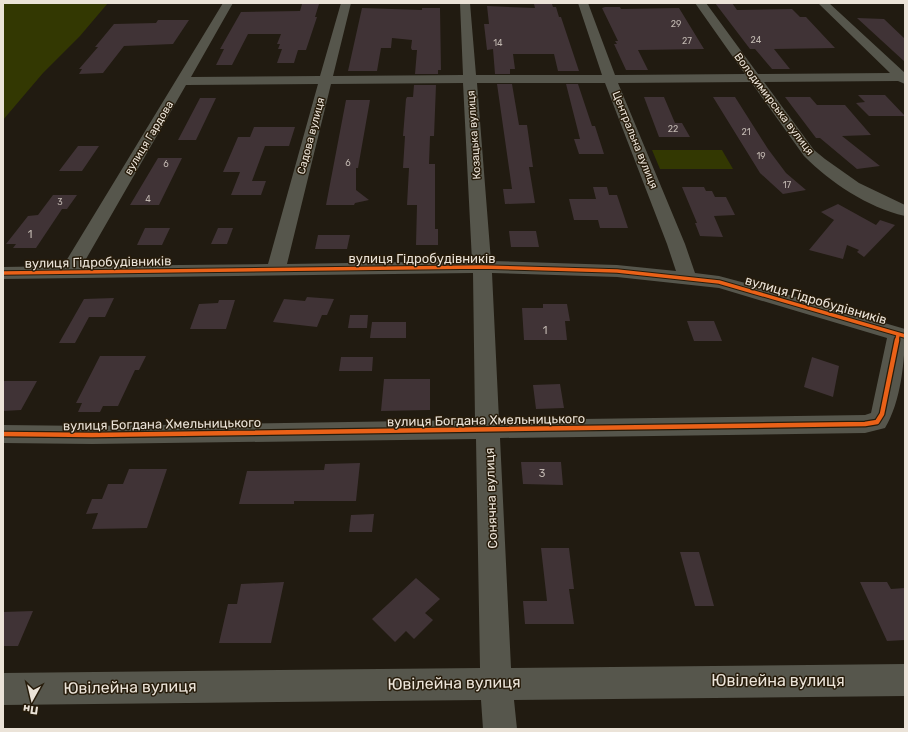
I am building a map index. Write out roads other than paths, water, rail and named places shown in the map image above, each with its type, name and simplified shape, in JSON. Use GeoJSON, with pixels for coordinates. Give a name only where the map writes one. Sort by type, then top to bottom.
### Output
{"type":"FeatureCollection","features":[{"type":"Feature","properties":{"kind":"street","name":"вулиця Гардова"},"geometry":{"type":"LineString","coordinates":[[69,272],[184,81],[228,3]]}},
{"type":"Feature","properties":{"kind":"street","name":"Садова вулиця"},"geometry":{"type":"LineString","coordinates":[[276,270],[346,3]]}},
{"type":"Feature","properties":{"kind":"street","name":"Козацька вулиця"},"geometry":{"type":"LineString","coordinates":[[466,3],[482,268]]}},
{"type":"Feature","properties":{"kind":"street","name":"Центральна вулиця"},"geometry":{"type":"LineString","coordinates":[[583,3],[610,79],[676,244],[687,277]]}},
{"type":"Feature","properties":{"kind":"street","name":"Володимирська вулиця"},"geometry":{"type":"LineString","coordinates":[[700,3],[814,158],[852,185],[905,211]]}},
{"type":"Feature","properties":{"kind":"street"},"geometry":{"type":"LineString","coordinates":[[824,3],[903,79]]}},
{"type":"Feature","properties":{"kind":"street"},"geometry":{"type":"LineString","coordinates":[[184,81],[754,78],[903,79]]}},
{"type":"Feature","properties":{"kind":"street","name":"вулиця Гідробудівників"},"geometry":{"type":"LineString","coordinates":[[3,272],[482,268],[590,269],[687,277],[745,289],[902,335]]}},
{"type":"Feature","properties":{"kind":"street","name":"Сонячна вулиця"},"geometry":{"type":"LineString","coordinates":[[482,268],[496,683],[500,729]]}},
{"type":"Feature","properties":{"kind":"street","name":"вулиця Богдана Хмельницького"},"geometry":{"type":"LineString","coordinates":[[3,434],[92,435],[872,424],[877,422],[882,414],[902,335]]}},
{"type":"Feature","properties":{"kind":"street","name":"Ювілейна вулиця"},"geometry":{"type":"LineString","coordinates":[[3,689],[905,680]]}}]}
